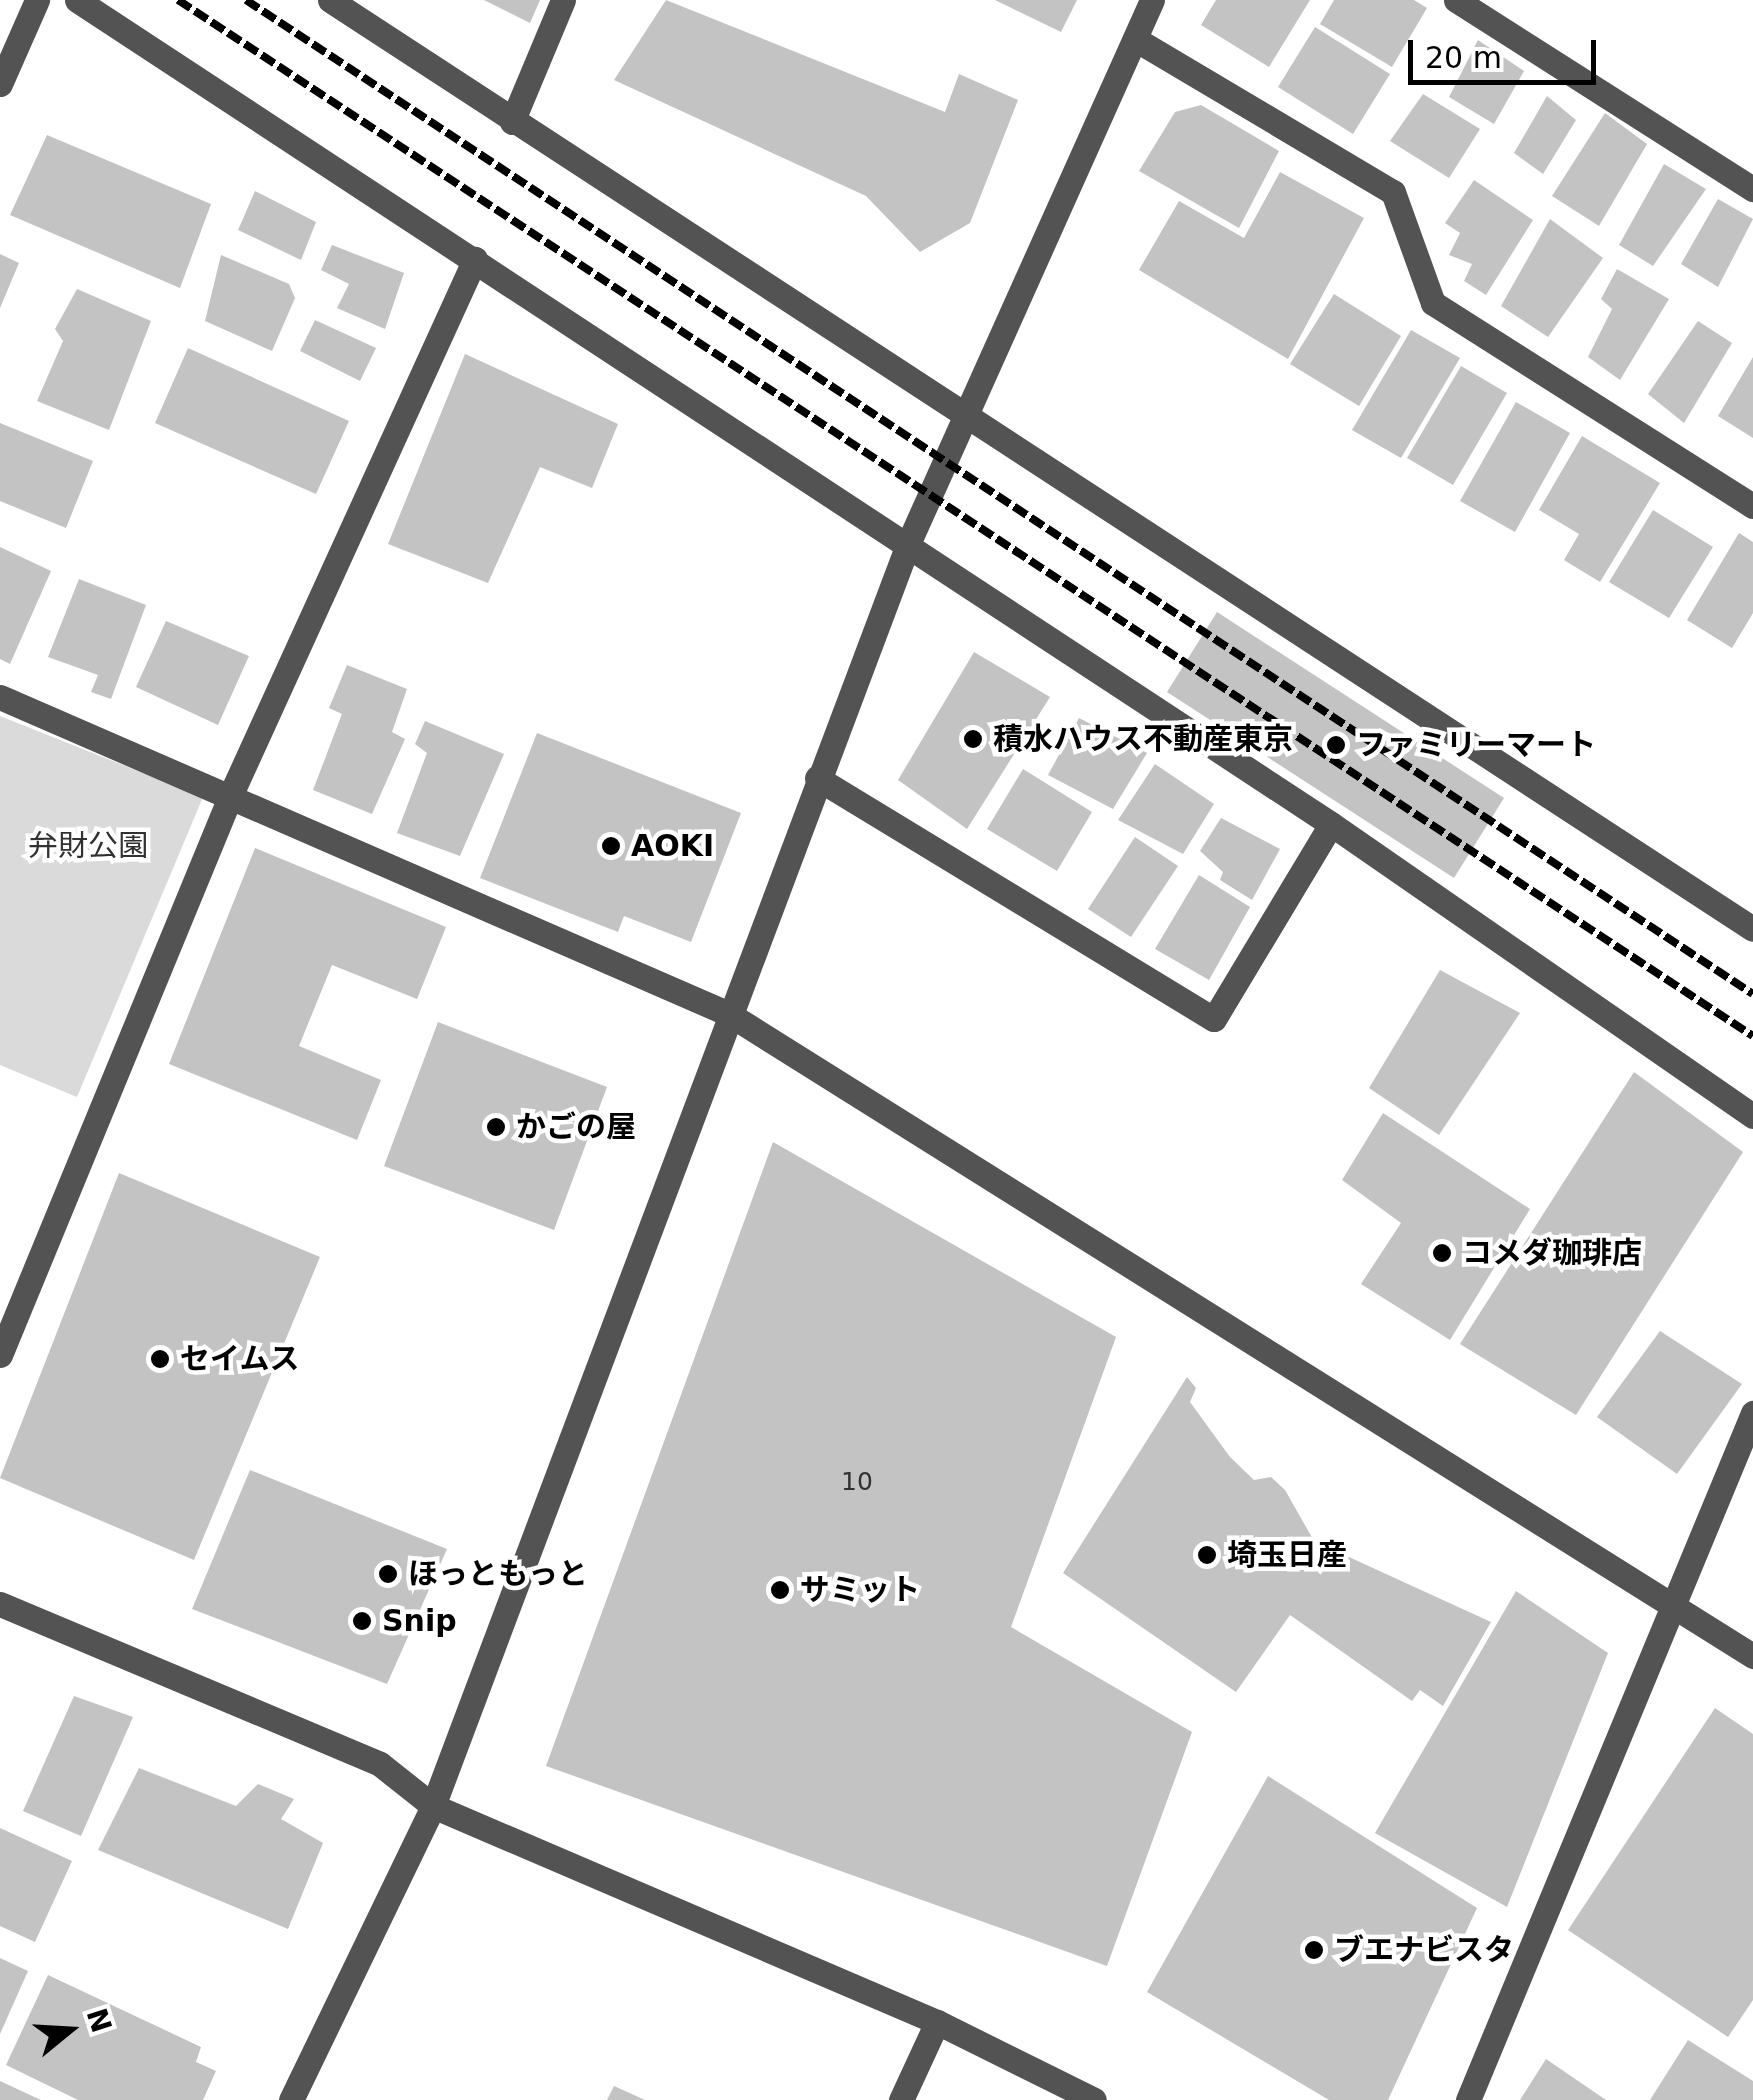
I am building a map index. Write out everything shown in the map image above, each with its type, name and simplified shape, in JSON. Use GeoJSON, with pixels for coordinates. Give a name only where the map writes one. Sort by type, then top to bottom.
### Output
{"type":"FeatureCollection","features":[{"type":"Feature","properties":{"kind":"street"},"geometry":{"type":"LineString","coordinates":[[0,84],[37,0]]}},
{"type":"Feature","properties":{"kind":"street"},"geometry":{"type":"LineString","coordinates":[[78,0],[1331,824],[1753,1116]]}},
{"type":"Feature","properties":{"kind":"street"},"geometry":{"type":"LineString","coordinates":[[330,0],[512,122],[969,411],[1753,929]]}},
{"type":"Feature","properties":{"kind":"street"},"geometry":{"type":"LineString","coordinates":[[512,122],[563,0]]}},
{"type":"Feature","properties":{"kind":"street"},"geometry":{"type":"LineString","coordinates":[[291,2100],[433,1806],[908,544],[1152,0]]}},
{"type":"Feature","properties":{"kind":"street"},"geometry":{"type":"LineString","coordinates":[[1456,0],[1753,190]]}},
{"type":"Feature","properties":{"kind":"street"},"geometry":{"type":"LineString","coordinates":[[1134,39],[1393,192],[1433,303],[1753,506]]}},
{"type":"Feature","properties":{"kind":"street"},"geometry":{"type":"LineString","coordinates":[[0,1355],[232,792],[474,258]]}},
{"type":"Feature","properties":{"kind":"street"},"geometry":{"type":"LineString","coordinates":[[0,697],[232,792],[729,1014],[1753,1656]]}},
{"type":"Feature","properties":{"kind":"street"},"geometry":{"type":"LineString","coordinates":[[817,778],[1214,1018],[1331,824]]}},
{"type":"Feature","properties":{"kind":"street"},"geometry":{"type":"LineString","coordinates":[[1468,2100],[1753,1414]]}},
{"type":"Feature","properties":{"kind":"street"},"geometry":{"type":"LineString","coordinates":[[0,1604],[380,1764],[433,1806],[938,2022],[1094,2100]]}},
{"type":"Feature","properties":{"kind":"street"},"geometry":{"type":"LineString","coordinates":[[901,2100],[938,2022]]}},
{"type":"Feature","properties":{"kind":"green space","name":"弁財公園"},"geometry":{"type":"Polygon","coordinates":[[[0,716],[203,797],[77,1097],[0,1065],[0,716]]]}},
{"type":"Feature","properties":{"kind":"building"},"geometry":{"type":"Polygon","coordinates":[[[484,0],[540,0],[530,23],[484,0]]]}},
{"type":"Feature","properties":{"kind":"building"},"geometry":{"type":"Polygon","coordinates":[[[666,0],[945,112],[959,74],[1018,100],[970,223],[920,252],[866,196],[614,80],[666,0]]]}},
{"type":"Feature","properties":{"kind":"building"},"geometry":{"type":"Polygon","coordinates":[[[995,0],[1077,0],[1061,32],[995,0]]]}},
{"type":"Feature","properties":{"kind":"building"},"geometry":{"type":"Polygon","coordinates":[[[1216,0],[1310,0],[1269,67],[1201,25],[1216,0]]]}},
{"type":"Feature","properties":{"kind":"building"},"geometry":{"type":"Polygon","coordinates":[[[1334,0],[1414,0],[1427,8],[1392,67],[1320,24],[1334,0]]]}},
{"type":"Feature","properties":{"kind":"building"},"geometry":{"type":"Polygon","coordinates":[[[1315,27],[1390,74],[1353,134],[1278,87],[1315,27]]]}},
{"type":"Feature","properties":{"kind":"building"},"geometry":{"type":"Polygon","coordinates":[[[1478,40],[1524,71],[1494,124],[1449,97],[1478,40]]]}},
{"type":"Feature","properties":{"kind":"building"},"geometry":{"type":"Polygon","coordinates":[[[1423,94],[1480,129],[1449,178],[1390,141],[1423,94]]]}},
{"type":"Feature","properties":{"kind":"building"},"geometry":{"type":"Polygon","coordinates":[[[1547,96],[1576,120],[1543,174],[1514,153],[1547,96]]]}},
{"type":"Feature","properties":{"kind":"building"},"geometry":{"type":"Polygon","coordinates":[[[1201,105],[1279,151],[1239,228],[1139,171],[1175,112],[1201,105]]]}},
{"type":"Feature","properties":{"kind":"building"},"geometry":{"type":"Polygon","coordinates":[[[1605,113],[1647,144],[1599,226],[1552,196],[1605,113]]]}},
{"type":"Feature","properties":{"kind":"building"},"geometry":{"type":"Polygon","coordinates":[[[47,135],[211,204],[180,288],[10,215],[47,135]]]}},
{"type":"Feature","properties":{"kind":"building"},"geometry":{"type":"Polygon","coordinates":[[[1664,164],[1706,189],[1653,266],[1619,245],[1664,164]]]}},
{"type":"Feature","properties":{"kind":"building"},"geometry":{"type":"Polygon","coordinates":[[[1280,172],[1364,218],[1288,359],[1139,270],[1179,201],[1244,238],[1280,172]]]}},
{"type":"Feature","properties":{"kind":"building"},"geometry":{"type":"Polygon","coordinates":[[[1474,180],[1533,220],[1486,295],[1464,281],[1472,264],[1449,255],[1460,233],[1445,223],[1474,180]]]}},
{"type":"Feature","properties":{"kind":"building"},"geometry":{"type":"Polygon","coordinates":[[[255,191],[316,222],[301,260],[238,230],[255,191]]]}},
{"type":"Feature","properties":{"kind":"building"},"geometry":{"type":"Polygon","coordinates":[[[1718,199],[1753,219],[1718,287],[1681,264],[1718,199]]]}},
{"type":"Feature","properties":{"kind":"building"},"geometry":{"type":"Polygon","coordinates":[[[1550,219],[1603,258],[1548,337],[1501,306],[1550,219]]]}},
{"type":"Feature","properties":{"kind":"building"},"geometry":{"type":"Polygon","coordinates":[[[332,245],[404,273],[385,329],[337,308],[349,284],[321,270],[332,245]]]}},
{"type":"Feature","properties":{"kind":"building"},"geometry":{"type":"Polygon","coordinates":[[[0,254],[19,263],[0,308],[0,254]]]}},
{"type":"Feature","properties":{"kind":"building"},"geometry":{"type":"Polygon","coordinates":[[[221,255],[289,284],[295,298],[272,351],[205,321],[221,255]]]}},
{"type":"Feature","properties":{"kind":"building"},"geometry":{"type":"Polygon","coordinates":[[[1617,269],[1669,299],[1620,380],[1588,357],[1612,309],[1601,299],[1617,269]]]}},
{"type":"Feature","properties":{"kind":"building"},"geometry":{"type":"Polygon","coordinates":[[[77,289],[151,321],[109,430],[37,401],[63,341],[55,329],[77,289]]]}},
{"type":"Feature","properties":{"kind":"building"},"geometry":{"type":"Polygon","coordinates":[[[1334,294],[1401,336],[1359,406],[1290,364],[1334,294]]]}},
{"type":"Feature","properties":{"kind":"building"},"geometry":{"type":"Polygon","coordinates":[[[315,320],[376,348],[360,381],[300,351],[315,320]]]}},
{"type":"Feature","properties":{"kind":"building"},"geometry":{"type":"Polygon","coordinates":[[[1698,321],[1732,343],[1684,423],[1648,394],[1698,321]]]}},
{"type":"Feature","properties":{"kind":"building"},"geometry":{"type":"Polygon","coordinates":[[[1411,330],[1460,358],[1401,458],[1352,430],[1411,330]]]}},
{"type":"Feature","properties":{"kind":"building"},"geometry":{"type":"Polygon","coordinates":[[[188,348],[349,421],[316,494],[155,423],[188,348]]]}},
{"type":"Feature","properties":{"kind":"building"},"geometry":{"type":"Polygon","coordinates":[[[465,354],[618,424],[592,488],[540,467],[488,583],[388,544],[465,354]]]}},
{"type":"Feature","properties":{"kind":"building"},"geometry":{"type":"Polygon","coordinates":[[[1753,357],[1753,438],[1718,416],[1753,357]]]}},
{"type":"Feature","properties":{"kind":"building"},"geometry":{"type":"Polygon","coordinates":[[[1461,366],[1507,393],[1453,485],[1407,458],[1461,366]]]}},
{"type":"Feature","properties":{"kind":"building"},"geometry":{"type":"Polygon","coordinates":[[[1516,402],[1570,433],[1515,532],[1460,501],[1516,402]]]}},
{"type":"Feature","properties":{"kind":"building"},"geometry":{"type":"Polygon","coordinates":[[[0,423],[93,461],[66,528],[0,501],[0,423]]]}},
{"type":"Feature","properties":{"kind":"building"},"geometry":{"type":"Polygon","coordinates":[[[1582,436],[1660,483],[1600,582],[1564,560],[1579,534],[1539,510],[1582,436]]]}},
{"type":"Feature","properties":{"kind":"building"},"geometry":{"type":"Polygon","coordinates":[[[1653,510],[1713,547],[1669,618],[1609,582],[1653,510]]]}},
{"type":"Feature","properties":{"kind":"building"},"geometry":{"type":"Polygon","coordinates":[[[1739,533],[1753,542],[1753,613],[1732,648],[1687,620],[1739,533]]]}},
{"type":"Feature","properties":{"kind":"building"},"geometry":{"type":"Polygon","coordinates":[[[0,547],[51,571],[10,664],[0,659],[0,547]]]}},
{"type":"Feature","properties":{"kind":"building"},"geometry":{"type":"Polygon","coordinates":[[[79,579],[146,605],[111,699],[91,692],[98,675],[48,657],[79,579]]]}},
{"type":"Feature","properties":{"kind":"building","name":"ファミリーマート"},"geometry":{"type":"Polygon","coordinates":[[[1217,612],[1504,798],[1454,878],[1167,692],[1217,612]]]}},
{"type":"Feature","properties":{"kind":"building"},"geometry":{"type":"Polygon","coordinates":[[[166,621],[249,656],[218,725],[136,687],[166,621]]]}},
{"type":"Feature","properties":{"kind":"building","name":"積水ハウス不動産東京"},"geometry":{"type":"Polygon","coordinates":[[[974,652],[1050,697],[967,829],[898,780],[974,652]]]}},
{"type":"Feature","properties":{"kind":"building"},"geometry":{"type":"Polygon","coordinates":[[[347,665],[407,689],[392,732],[405,739],[372,814],[313,790],[342,714],[329,708],[347,665]]]}},
{"type":"Feature","properties":{"kind":"building"},"geometry":{"type":"Polygon","coordinates":[[[1079,718],[1147,753],[1113,809],[1048,775],[1079,718]]]}},
{"type":"Feature","properties":{"kind":"building"},"geometry":{"type":"Polygon","coordinates":[[[425,721],[504,754],[460,856],[397,833],[427,753],[415,744],[425,721]]]}},
{"type":"Feature","properties":{"kind":"building","name":"AOKI"},"geometry":{"type":"Polygon","coordinates":[[[537,733],[741,813],[691,942],[624,916],[618,932],[480,878],[537,733]]]}},
{"type":"Feature","properties":{"kind":"building"},"geometry":{"type":"Polygon","coordinates":[[[1155,764],[1214,804],[1183,854],[1118,820],[1155,764]]]}},
{"type":"Feature","properties":{"kind":"building"},"geometry":{"type":"Polygon","coordinates":[[[1023,769],[1092,812],[1057,871],[987,829],[1023,769]]]}},
{"type":"Feature","properties":{"kind":"building"},"geometry":{"type":"Polygon","coordinates":[[[1221,818],[1280,849],[1252,900],[1220,880],[1223,872],[1200,851],[1221,818]]]}},
{"type":"Feature","properties":{"kind":"building"},"geometry":{"type":"Polygon","coordinates":[[[1135,837],[1178,866],[1131,937],[1088,909],[1135,837]]]}},
{"type":"Feature","properties":{"kind":"building"},"geometry":{"type":"Polygon","coordinates":[[[255,848],[446,927],[417,999],[332,965],[299,1046],[381,1080],[357,1140],[169,1064],[255,848]]]}},
{"type":"Feature","properties":{"kind":"building"},"geometry":{"type":"Polygon","coordinates":[[[1199,875],[1250,907],[1209,980],[1155,949],[1199,875]]]}},
{"type":"Feature","properties":{"kind":"building"},"geometry":{"type":"Polygon","coordinates":[[[1440,970],[1520,1013],[1439,1135],[1369,1088],[1440,970]]]}},
{"type":"Feature","properties":{"kind":"building","name":"かごの屋"},"geometry":{"type":"Polygon","coordinates":[[[438,1022],[607,1087],[554,1230],[384,1166],[438,1022]]]}},
{"type":"Feature","properties":{"kind":"building"},"geometry":{"type":"Polygon","coordinates":[[[1634,1072],[1743,1152],[1576,1415],[1460,1344],[1634,1072]]]}},
{"type":"Feature","properties":{"kind":"building","name":"コメダ珈琲店"},"geometry":{"type":"Polygon","coordinates":[[[1383,1113],[1530,1209],[1450,1340],[1361,1284],[1401,1223],[1342,1180],[1383,1113]]]}},
{"type":"Feature","properties":{"kind":"building"},"geometry":{"type":"Polygon","coordinates":[[[773,1142],[1116,1337],[1011,1627],[1192,1732],[1107,1966],[546,1766],[773,1142]]]}},
{"type":"Feature","properties":{"kind":"building","name":"セイムス"},"geometry":{"type":"Polygon","coordinates":[[[119,1173],[320,1257],[194,1560],[0,1478],[119,1173]]]}},
{"type":"Feature","properties":{"kind":"building"},"geometry":{"type":"Polygon","coordinates":[[[1660,1331],[1742,1384],[1677,1474],[1597,1417],[1660,1331]]]}},
{"type":"Feature","properties":{"kind":"building","name":"埼玉日産"},"geometry":{"type":"Polygon","coordinates":[[[1187,1377],[1196,1388],[1190,1402],[1230,1457],[1254,1480],[1271,1477],[1285,1490],[1314,1541],[1491,1622],[1443,1706],[1420,1690],[1412,1701],[1290,1615],[1236,1692],[1063,1573],[1187,1377]]]}},
{"type":"Feature","properties":{"kind":"building"},"geometry":{"type":"Polygon","coordinates":[[[250,1470],[447,1549],[387,1684],[192,1609],[250,1470]]]}},
{"type":"Feature","properties":{"kind":"building"},"geometry":{"type":"Polygon","coordinates":[[[1516,1591],[1608,1653],[1507,1907],[1375,1833],[1516,1591]]]}},
{"type":"Feature","properties":{"kind":"building"},"geometry":{"type":"Polygon","coordinates":[[[74,1696],[133,1717],[81,1836],[23,1811],[74,1696]]]}},
{"type":"Feature","properties":{"kind":"building"},"geometry":{"type":"Polygon","coordinates":[[[1715,1708],[1753,1734],[1753,2000],[1728,2037],[1568,1930],[1715,1708]]]}},
{"type":"Feature","properties":{"kind":"building"},"geometry":{"type":"Polygon","coordinates":[[[139,1768],[236,1806],[258,1784],[294,1799],[281,1819],[323,1843],[288,1929],[98,1850],[139,1768]]]}},
{"type":"Feature","properties":{"kind":"building","name":"ブエナビスタ"},"geometry":{"type":"Polygon","coordinates":[[[1268,1776],[1477,1908],[1388,2100],[1329,2100],[1147,1992],[1268,1776]]]}},
{"type":"Feature","properties":{"kind":"building"},"geometry":{"type":"Polygon","coordinates":[[[0,1828],[72,1861],[35,1942],[0,1926],[0,1828]]]}},
{"type":"Feature","properties":{"kind":"building"},"geometry":{"type":"Polygon","coordinates":[[[0,1958],[28,1971],[0,2034],[0,1958]]]}},
{"type":"Feature","properties":{"kind":"building"},"geometry":{"type":"Polygon","coordinates":[[[48,1975],[201,2047],[196,2062],[216,2071],[203,2100],[78,2100],[6,2065],[48,1975]]]}},
{"type":"Feature","properties":{"kind":"building"},"geometry":{"type":"Polygon","coordinates":[[[1688,2040],[1753,2081],[1753,2100],[1650,2100],[1688,2040]]]}},
{"type":"Feature","properties":{"kind":"building"},"geometry":{"type":"Polygon","coordinates":[[[1546,2059],[1606,2100],[1520,2100],[1546,2059]]]}},
{"type":"Feature","properties":{"kind":"building"},"geometry":{"type":"Polygon","coordinates":[[[0,2081],[41,2100],[0,2100],[0,2081]]]}},
{"type":"Feature","properties":{"kind":"building"},"geometry":{"type":"Polygon","coordinates":[[[614,2086],[645,2100],[607,2100],[614,2086]]]}},
{"type":"Feature","properties":{"kind":"railway"},"geometry":{"type":"LineString","coordinates":[[178,0],[1753,1036]]}},
{"type":"Feature","properties":{"kind":"railway"},"geometry":{"type":"LineString","coordinates":[[246,0],[1753,994]]}},
{"type":"Feature","properties":{"kind":"place","name":"積水ハウス不動産東京"},"geometry":{"type":"Point","coordinates":[973,739]}},
{"type":"Feature","properties":{"kind":"place","name":"ファミリーマート"},"geometry":{"type":"Point","coordinates":[1336,745]}},
{"type":"Feature","properties":{"kind":"place","name":"AOKI"},"geometry":{"type":"Point","coordinates":[611,846]}},
{"type":"Feature","properties":{"kind":"place","name":"かごの屋"},"geometry":{"type":"Point","coordinates":[496,1127]}},
{"type":"Feature","properties":{"kind":"place","name":"コメダ珈琲店"},"geometry":{"type":"Point","coordinates":[1442,1253]}},
{"type":"Feature","properties":{"kind":"place","name":"セイムス"},"geometry":{"type":"Point","coordinates":[160,1359]}},
{"type":"Feature","properties":{"kind":"place","name":"埼玉日産"},"geometry":{"type":"Point","coordinates":[1207,1555]}},
{"type":"Feature","properties":{"kind":"place","name":"ほっともっと"},"geometry":{"type":"Point","coordinates":[388,1574]}},
{"type":"Feature","properties":{"kind":"place","name":"サミット"},"geometry":{"type":"Point","coordinates":[780,1590]}},
{"type":"Feature","properties":{"kind":"place","name":"Snip"},"geometry":{"type":"Point","coordinates":[362,1621]}},
{"type":"Feature","properties":{"kind":"place","name":"ブエナビスタ"},"geometry":{"type":"Point","coordinates":[1314,1950]}}]}
